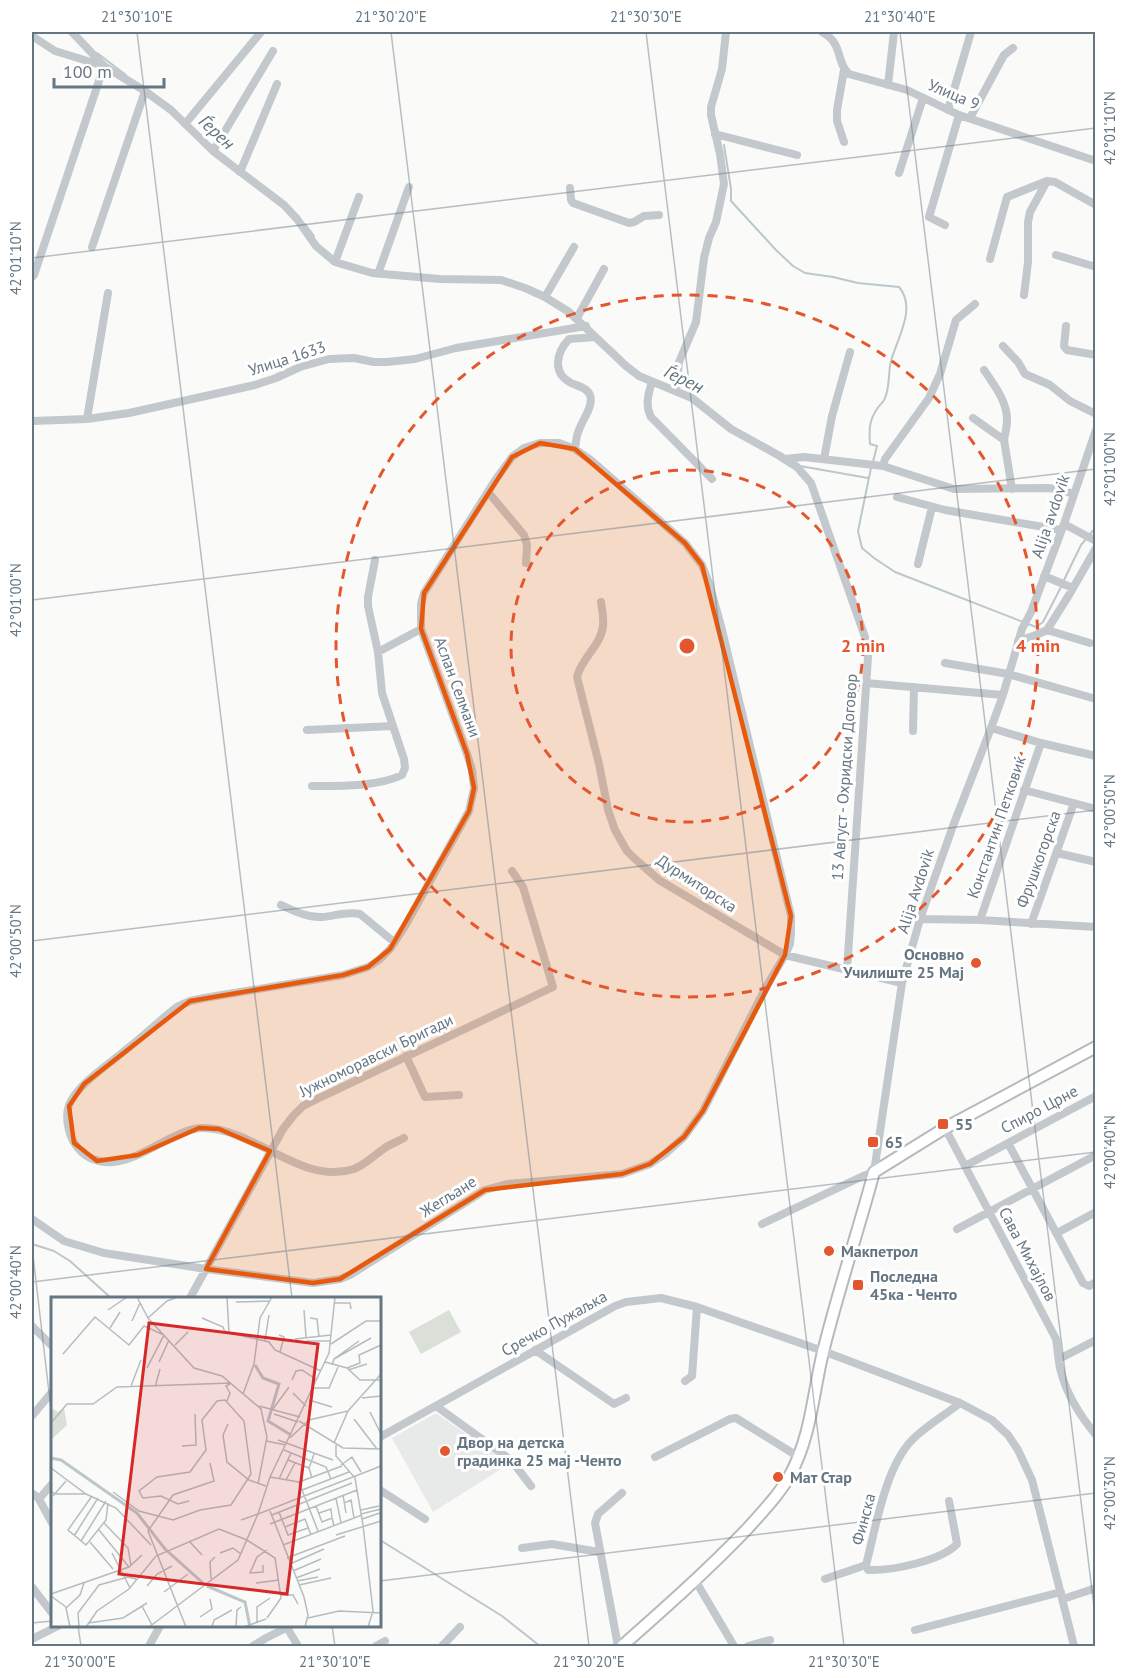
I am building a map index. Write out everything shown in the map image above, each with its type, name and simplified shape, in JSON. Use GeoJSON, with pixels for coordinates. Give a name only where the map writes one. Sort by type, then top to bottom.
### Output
{"type":"FeatureCollection","features":[{"type":"Feature","properties":{"kind":"main road"},"geometry":{"type":"LineString","coordinates":[[620,1647],[734,1543],[771,1503],[790,1475],[799,1457],[807,1429],[823,1351],[874,1172],[945,1128],[1095,1047]]}},
{"type":"Feature","properties":{"kind":"street","name":"13 Август - Охридски Договор"},"geometry":{"type":"LineString","coordinates":[[72,32],[104,66],[171,110],[213,151],[284,205],[316,246],[335,262],[378,274],[440,279],[501,280],[545,297],[570,312],[639,376],[692,398],[730,429],[785,459],[811,483],[866,637],[868,657],[847,970]]}},
{"type":"Feature","properties":{"kind":"street"},"geometry":{"type":"LineString","coordinates":[[186,124],[261,32]]}},
{"type":"Feature","properties":{"kind":"street"},"geometry":{"type":"LineString","coordinates":[[676,391],[679,362],[696,322],[704,258],[724,184],[711,107],[722,69],[726,32]]}},
{"type":"Feature","properties":{"kind":"street"},"geometry":{"type":"LineString","coordinates":[[822,32],[834,41],[844,70],[837,110],[837,121],[844,142]]}},
{"type":"Feature","properties":{"kind":"street"},"geometry":{"type":"LineString","coordinates":[[888,85],[894,32]]}},
{"type":"Feature","properties":{"kind":"street"},"geometry":{"type":"LineString","coordinates":[[948,110],[971,32]]}},
{"type":"Feature","properties":{"kind":"street"},"geometry":{"type":"LineString","coordinates":[[32,36],[55,51],[104,66],[32,277]]}},
{"type":"Feature","properties":{"kind":"street"},"geometry":{"type":"LineString","coordinates":[[970,118],[1004,56],[1013,48]]}},
{"type":"Feature","properties":{"kind":"street"},"geometry":{"type":"LineString","coordinates":[[213,151],[273,51]]}},
{"type":"Feature","properties":{"kind":"street","name":"Улица 9"},"geometry":{"type":"LineString","coordinates":[[844,70],[849,74],[907,90],[959,115],[1095,161]]}},
{"type":"Feature","properties":{"kind":"street"},"geometry":{"type":"LineString","coordinates":[[240,172],[277,84]]}},
{"type":"Feature","properties":{"kind":"street"},"geometry":{"type":"LineString","coordinates":[[92,248],[145,91]]}},
{"type":"Feature","properties":{"kind":"street"},"geometry":{"type":"LineString","coordinates":[[898,173],[923,98]]}},
{"type":"Feature","properties":{"kind":"street"},"geometry":{"type":"LineString","coordinates":[[945,225],[929,217],[959,115]]}},
{"type":"Feature","properties":{"kind":"street"},"geometry":{"type":"LineString","coordinates":[[715,134],[797,155]]}},
{"type":"Feature","properties":{"kind":"street"},"geometry":{"type":"LineString","coordinates":[[1024,295],[1030,212],[1047,181]]}},
{"type":"Feature","properties":{"kind":"street"},"geometry":{"type":"LineString","coordinates":[[990,259],[1007,197],[1047,181],[1095,205]]}},
{"type":"Feature","properties":{"kind":"street"},"geometry":{"type":"LineString","coordinates":[[378,274],[409,187]]}},
{"type":"Feature","properties":{"kind":"street"},"geometry":{"type":"LineString","coordinates":[[570,189],[573,203],[629,222],[634,222],[644,216],[659,215]]}},
{"type":"Feature","properties":{"kind":"street"},"geometry":{"type":"LineString","coordinates":[[335,262],[359,197]]}},
{"type":"Feature","properties":{"kind":"street"},"geometry":{"type":"LineString","coordinates":[[545,297],[574,247]]}},
{"type":"Feature","properties":{"kind":"street"},"geometry":{"type":"LineString","coordinates":[[1056,255],[1095,267]]}},
{"type":"Feature","properties":{"kind":"street"},"geometry":{"type":"LineString","coordinates":[[577,318],[604,269]]}},
{"type":"Feature","properties":{"kind":"street"},"geometry":{"type":"LineString","coordinates":[[87,419],[108,293]]}},
{"type":"Feature","properties":{"kind":"street"},"geometry":{"type":"LineString","coordinates":[[880,465],[929,398],[940,374],[956,320],[975,304]]}},
{"type":"Feature","properties":{"kind":"street","name":"Улица 1633"},"geometry":{"type":"LineString","coordinates":[[32,421],[87,419],[129,413],[255,385],[300,367],[329,359],[354,358],[387,362],[415,359],[456,348],[586,326]]}},
{"type":"Feature","properties":{"kind":"street"},"geometry":{"type":"LineString","coordinates":[[1066,326],[1064,346],[1067,350],[1095,355]]}},
{"type":"Feature","properties":{"kind":"street"},"geometry":{"type":"LineString","coordinates":[[574,449],[591,396],[587,390],[563,378],[558,364],[558,355],[569,339],[595,337]]}},
{"type":"Feature","properties":{"kind":"street"},"geometry":{"type":"LineString","coordinates":[[1003,346],[1026,374],[1050,385],[1095,414]]}},
{"type":"Feature","properties":{"kind":"street"},"geometry":{"type":"LineString","coordinates":[[824,459],[850,352]]}},
{"type":"Feature","properties":{"kind":"street"},"geometry":{"type":"LineString","coordinates":[[984,370],[999,391],[1005,408],[1007,419],[1004,440],[1012,489]]}},
{"type":"Feature","properties":{"kind":"street"},"geometry":{"type":"LineString","coordinates":[[652,382],[648,402],[651,417],[712,479]]}},
{"type":"Feature","properties":{"kind":"street"},"geometry":{"type":"LineString","coordinates":[[973,418],[1004,440]]}},
{"type":"Feature","properties":{"kind":"street","name":"Alija avdovik"},"geometry":{"type":"LineString","coordinates":[[1022,629],[1031,612],[1063,527],[1095,430]]}},
{"type":"Feature","properties":{"kind":"street","name":"Аслан Селмани"},"geometry":{"type":"LineString","coordinates":[[270,1151],[219,1129],[199,1128],[183,1133],[138,1155],[115,1162],[97,1161],[84,1155],[74,1143],[69,1130],[69,1106],[84,1084],[166,1016],[184,1004],[204,998],[343,975],[368,968],[379,960],[394,942],[469,811],[474,788],[469,762],[421,628],[421,604],[424,593],[488,492],[512,457],[524,448],[540,443],[559,443],[574,449],[592,461],[685,543],[702,565],[721,626],[791,916],[790,944],[785,955]]}},
{"type":"Feature","properties":{"kind":"street"},"geometry":{"type":"LineString","coordinates":[[785,459],[804,457],[880,465],[954,489],[1053,488],[1073,494]]}},
{"type":"Feature","properties":{"kind":"street"},"geometry":{"type":"LineString","coordinates":[[488,492],[524,535],[527,545],[526,563]]}},
{"type":"Feature","properties":{"kind":"street"},"geometry":{"type":"LineString","coordinates":[[897,497],[932,507],[1063,527],[1079,532],[1094,542],[1047,630],[1018,641]]}},
{"type":"Feature","properties":{"kind":"street"},"geometry":{"type":"LineString","coordinates":[[918,564],[932,507]]}},
{"type":"Feature","properties":{"kind":"street"},"geometry":{"type":"LineString","coordinates":[[312,786],[369,783],[396,778],[402,775],[406,765],[382,693],[378,652],[368,606],[375,560]]}},
{"type":"Feature","properties":{"kind":"street"},"geometry":{"type":"LineString","coordinates":[[1044,576],[1071,588]]}},
{"type":"Feature","properties":{"kind":"street","name":"Дурмиторска"},"geometry":{"type":"LineString","coordinates":[[601,602],[604,623],[602,634],[579,669],[578,677],[608,810],[615,830],[627,851],[659,880],[785,955],[902,983]]}},
{"type":"Feature","properties":{"kind":"street"},"geometry":{"type":"LineString","coordinates":[[378,652],[421,628]]}},
{"type":"Feature","properties":{"kind":"street","name":"Alija Avdovik"},"geometry":{"type":"LineString","coordinates":[[874,1172],[902,983],[920,919],[1003,695],[1022,629]]}},
{"type":"Feature","properties":{"kind":"street"},"geometry":{"type":"LineString","coordinates":[[1047,630],[1090,643]]}},
{"type":"Feature","properties":{"kind":"street"},"geometry":{"type":"LineString","coordinates":[[945,663],[1008,674],[1095,699]]}},
{"type":"Feature","properties":{"kind":"street"},"geometry":{"type":"LineString","coordinates":[[867,683],[1003,695]]}},
{"type":"Feature","properties":{"kind":"street"},"geometry":{"type":"LineString","coordinates":[[913,731],[914,687]]}},
{"type":"Feature","properties":{"kind":"street"},"geometry":{"type":"LineString","coordinates":[[308,730],[393,726]]}},
{"type":"Feature","properties":{"kind":"street"},"geometry":{"type":"LineString","coordinates":[[991,728],[1095,756]]}},
{"type":"Feature","properties":{"kind":"street","name":"Константин Петковиќ"},"geometry":{"type":"LineString","coordinates":[[980,920],[1041,743]]}},
{"type":"Feature","properties":{"kind":"street"},"geometry":{"type":"LineString","coordinates":[[1024,790],[1095,809]]}},
{"type":"Feature","properties":{"kind":"street","name":"Фрушкогорска"},"geometry":{"type":"LineString","coordinates":[[1031,924],[1074,803]]}},
{"type":"Feature","properties":{"kind":"street"},"geometry":{"type":"LineString","coordinates":[[1057,853],[1095,862]]}},
{"type":"Feature","properties":{"kind":"street","name":"Јужноморавски Бригади"},"geometry":{"type":"LineString","coordinates":[[191,1297],[270,1151],[283,1129],[303,1106],[553,987],[523,887],[512,872]]}},
{"type":"Feature","properties":{"kind":"street"},"geometry":{"type":"LineString","coordinates":[[281,905],[320,917],[354,912],[360,914],[394,942]]}},
{"type":"Feature","properties":{"kind":"street"},"geometry":{"type":"LineString","coordinates":[[920,919],[1095,927]]}},
{"type":"Feature","properties":{"kind":"street","name":"Жегљане"},"geometry":{"type":"LineString","coordinates":[[32,1219],[64,1241],[104,1253],[313,1283],[340,1280],[485,1190],[507,1184],[622,1174],[650,1164],[665,1154],[684,1137],[703,1111],[766,987],[785,955]]}},
{"type":"Feature","properties":{"kind":"street"},"geometry":{"type":"LineString","coordinates":[[406,1056],[425,1097],[459,1095]]}},
{"type":"Feature","properties":{"kind":"street","name":"Спиро Црне"},"geometry":{"type":"LineString","coordinates":[[965,1166],[1095,1096]]}},
{"type":"Feature","properties":{"kind":"street","name":"Сава Михајлов"},"geometry":{"type":"LineString","coordinates":[[945,1128],[1056,1339],[1062,1374],[1074,1404],[1095,1435]]}},
{"type":"Feature","properties":{"kind":"street"},"geometry":{"type":"LineString","coordinates":[[270,1151],[316,1171],[333,1173],[354,1168],[404,1138]]}},
{"type":"Feature","properties":{"kind":"street"},"geometry":{"type":"LineString","coordinates":[[1008,1143],[1083,1283],[1089,1286],[1095,1282]]}},
{"type":"Feature","properties":{"kind":"street"},"geometry":{"type":"LineString","coordinates":[[957,1229],[1095,1155]]}},
{"type":"Feature","properties":{"kind":"street"},"geometry":{"type":"LineString","coordinates":[[762,1224],[874,1172]]}},
{"type":"Feature","properties":{"kind":"street"},"geometry":{"type":"LineString","coordinates":[[1057,1233],[1095,1212]]}},
{"type":"Feature","properties":{"kind":"street","name":"Сречко Пужаљка"},"geometry":{"type":"LineString","coordinates":[[381,1436],[604,1311],[626,1302],[661,1298],[697,1307],[823,1351]]}},
{"type":"Feature","properties":{"kind":"street"},"geometry":{"type":"LineString","coordinates":[[686,1381],[692,1376],[697,1307]]}},
{"type":"Feature","properties":{"kind":"street"},"geometry":{"type":"LineString","coordinates":[[32,1326],[51,1345]]}},
{"type":"Feature","properties":{"kind":"street"},"geometry":{"type":"LineString","coordinates":[[1059,1359],[1095,1340]]}},
{"type":"Feature","properties":{"kind":"street"},"geometry":{"type":"LineString","coordinates":[[535,1350],[614,1404],[626,1398]]}},
{"type":"Feature","properties":{"kind":"street"},"geometry":{"type":"LineString","coordinates":[[823,1351],[960,1403],[992,1420],[1008,1435],[1032,1480],[1074,1647]]}},
{"type":"Feature","properties":{"kind":"street"},"geometry":{"type":"LineString","coordinates":[[32,1416],[51,1393]]}},
{"type":"Feature","properties":{"kind":"street","name":"Финска"},"geometry":{"type":"LineString","coordinates":[[948,1501],[957,1544],[954,1547],[932,1559],[888,1569],[868,1570],[866,1565],[891,1473],[901,1454],[914,1439],[960,1403]]}},
{"type":"Feature","properties":{"kind":"street"},"geometry":{"type":"LineString","coordinates":[[436,1406],[512,1461],[531,1486]]}},
{"type":"Feature","properties":{"kind":"street"},"geometry":{"type":"LineString","coordinates":[[655,1457],[736,1418],[799,1457]]}},
{"type":"Feature","properties":{"kind":"street"},"geometry":{"type":"LineString","coordinates":[[51,1485],[35,1496],[51,1521]]}},
{"type":"Feature","properties":{"kind":"street"},"geometry":{"type":"LineString","coordinates":[[381,1491],[425,1519]]}},
{"type":"Feature","properties":{"kind":"street"},"geometry":{"type":"LineString","coordinates":[[620,1647],[595,1524],[598,1514],[622,1493]]}},
{"type":"Feature","properties":{"kind":"street"},"geometry":{"type":"LineString","coordinates":[[522,1548],[552,1544],[599,1552]]}},
{"type":"Feature","properties":{"kind":"street"},"geometry":{"type":"LineString","coordinates":[[825,1579],[866,1565]]}},
{"type":"Feature","properties":{"kind":"street"},"geometry":{"type":"LineString","coordinates":[[695,1580],[734,1647]]}},
{"type":"Feature","properties":{"kind":"street"},"geometry":{"type":"LineString","coordinates":[[32,1587],[51,1612]]}},
{"type":"Feature","properties":{"kind":"street"},"geometry":{"type":"LineString","coordinates":[[915,1630],[1095,1588]]}},
{"type":"Feature","properties":{"kind":"street"},"geometry":{"type":"LineString","coordinates":[[32,1640],[56,1627]]}},
{"type":"Feature","properties":{"kind":"street"},"geometry":{"type":"LineString","coordinates":[[149,1647],[159,1627]]}},
{"type":"Feature","properties":{"kind":"street"},"geometry":{"type":"LineString","coordinates":[[253,1647],[286,1627]]}},
{"type":"Feature","properties":{"kind":"street"},"geometry":{"type":"LineString","coordinates":[[288,1627],[298,1647]]}},
{"type":"Feature","properties":{"kind":"street"},"geometry":{"type":"LineString","coordinates":[[442,1647],[460,1627]]}},
{"type":"Feature","properties":{"kind":"street"},"geometry":{"type":"LineString","coordinates":[[748,1647],[770,1640]]}},
{"type":"Feature","properties":{"kind":"street"},"geometry":{"type":"LineString","coordinates":[[376,1647],[386,1641]]}},
{"type":"Feature","properties":{"kind":"highlighted area"},"geometry":{"type":"Polygon","coordinates":[[[540,443],[575,449],[685,543],[702,565],[791,916],[785,955],[703,1111],[684,1137],[650,1164],[622,1174],[485,1190],[340,1279],[313,1283],[206,1269],[270,1151],[219,1129],[199,1128],[138,1155],[97,1161],[74,1143],[69,1106],[84,1084],[190,1001],[343,975],[368,967],[390,949],[469,811],[474,788],[467,754],[421,629],[424,593],[512,457],[540,443]]]}},
{"type":"Feature","properties":{"kind":"shaded area"},"geometry":{"type":"Polygon","coordinates":[[[449,1310],[461,1332],[421,1354],[409,1332],[449,1310]]]}},
{"type":"Feature","properties":{"kind":"shaded area","name":"Двор на детска градинка 25 мај -Ченто"},"geometry":{"type":"Polygon","coordinates":[[[436,1413],[509,1464],[433,1512],[392,1438],[436,1413]]]}},
{"type":"Feature","properties":{"kind":"waterway","name":"Ѓерен"},"geometry":{"type":"LineString","coordinates":[[97,53],[126,75]]}},
{"type":"Feature","properties":{"kind":"waterway"},"geometry":{"type":"LineString","coordinates":[[724,145],[731,201],[793,266],[805,273],[858,283],[899,287],[904,295],[906,314],[891,361],[887,394],[874,413],[870,426],[870,444],[877,446],[873,462]]}},
{"type":"Feature","properties":{"kind":"waterway","name":"Ѓерен"},"geometry":{"type":"LineString","coordinates":[[305,224],[314,236]]}},
{"type":"Feature","properties":{"kind":"waterway"},"geometry":{"type":"LineString","coordinates":[[800,466],[868,478]]}},
{"type":"Feature","properties":{"kind":"waterway"},"geometry":{"type":"LineString","coordinates":[[871,468],[858,531],[862,548],[895,572],[1036,627],[1043,622],[1062,585]]}},
{"type":"Feature","properties":{"kind":"waterway"},"geometry":{"type":"LineString","coordinates":[[1064,580],[1081,545],[1096,527]]}},
{"type":"Feature","properties":{"kind":"waterway"},"geometry":{"type":"LineString","coordinates":[[32,1244],[54,1251],[70,1261],[110,1297]]}},
{"type":"Feature","properties":{"kind":"waterway"},"geometry":{"type":"LineString","coordinates":[[381,1541],[502,1616],[540,1646]]}},
{"type":"Feature","properties":{"kind":"place","name":"Основно Училиште 25 Мај"},"geometry":{"type":"Point","coordinates":[976,963]}},
{"type":"Feature","properties":{"kind":"place","name":"55"},"geometry":{"type":"Point","coordinates":[943,1124]}},
{"type":"Feature","properties":{"kind":"place","name":"65"},"geometry":{"type":"Point","coordinates":[873,1142]}},
{"type":"Feature","properties":{"kind":"place","name":"Макпетрол"},"geometry":{"type":"Point","coordinates":[829,1251]}},
{"type":"Feature","properties":{"kind":"place","name":"Последна 45ка - Ченто"},"geometry":{"type":"Point","coordinates":[858,1285]}},
{"type":"Feature","properties":{"kind":"place","name":"Двор на детска градинка 25 мај -Ченто"},"geometry":{"type":"Point","coordinates":[445,1451]}},
{"type":"Feature","properties":{"kind":"place","name":"Мат Стар"},"geometry":{"type":"Point","coordinates":[778,1477]}}]}
